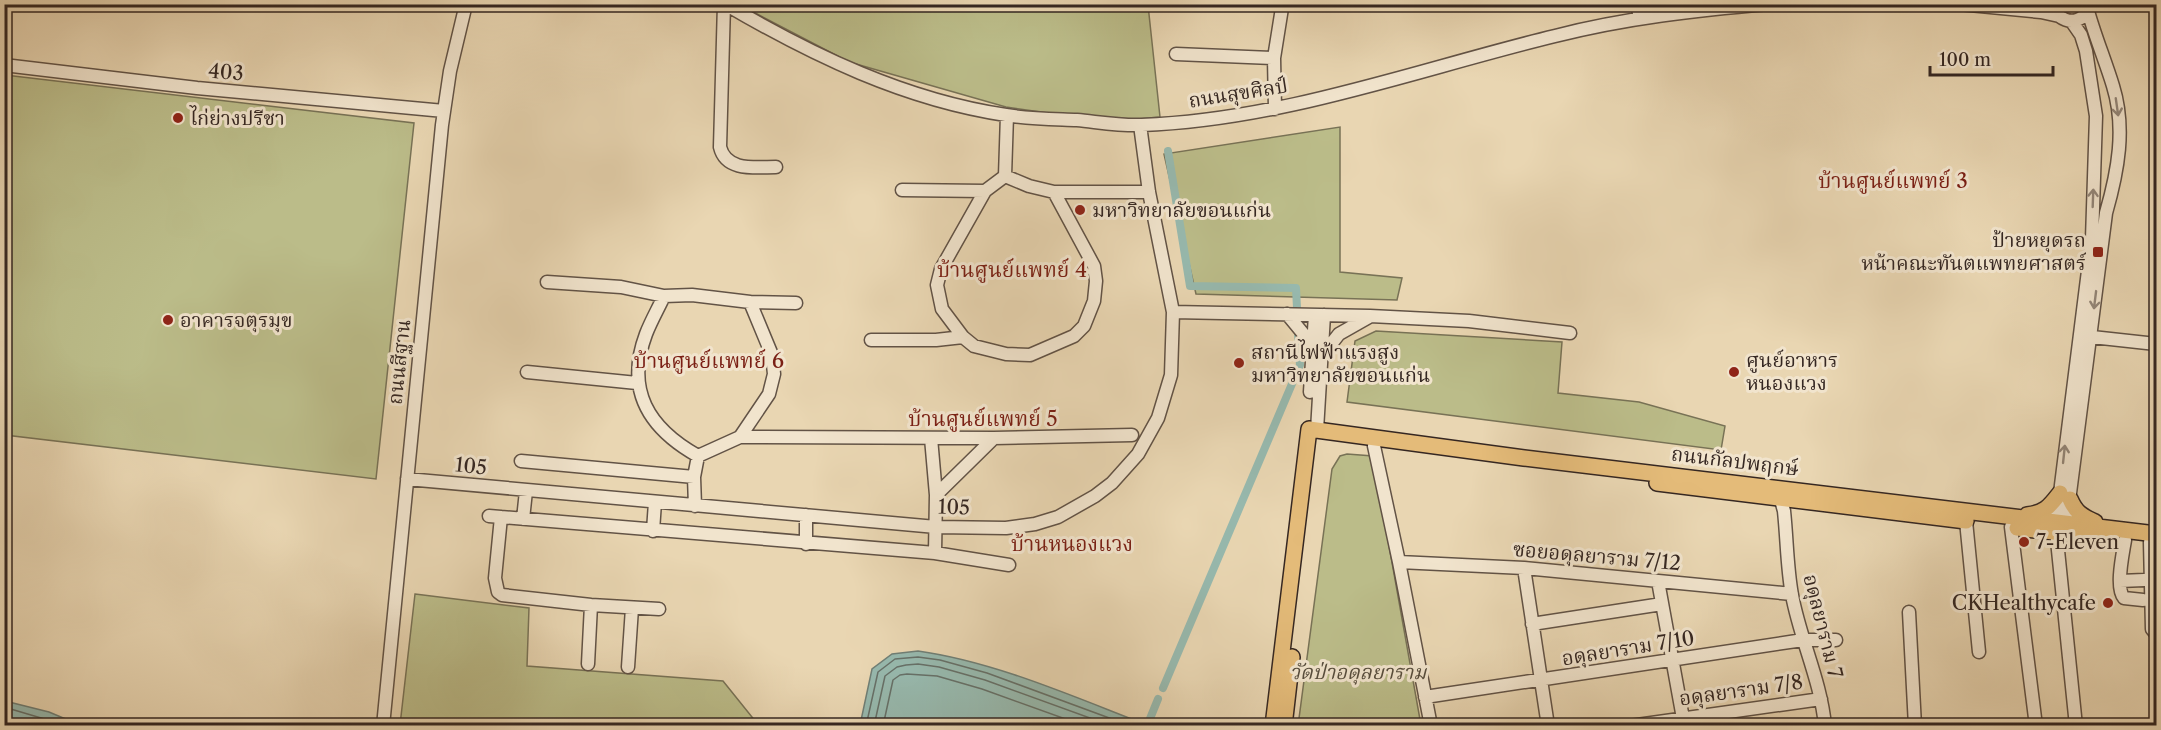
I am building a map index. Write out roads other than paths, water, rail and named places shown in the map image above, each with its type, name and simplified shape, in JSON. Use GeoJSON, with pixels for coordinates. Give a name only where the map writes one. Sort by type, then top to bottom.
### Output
{"type":"FeatureCollection","features":[{"type":"Feature","properties":{"kind":"main road"},"geometry":{"type":"LineString","coordinates":[[1273,726],[1313,434]]}},
{"type":"Feature","properties":{"kind":"main road"},"geometry":{"type":"LineString","coordinates":[[1284,726],[1313,434]]}},
{"type":"Feature","properties":{"kind":"main road","name":"ถนนกัลปพฤกษ์"},"geometry":{"type":"LineString","coordinates":[[1313,434],[1374,446],[1781,500],[2011,527],[2106,528],[2154,539]]}},
{"type":"Feature","properties":{"kind":"main road","name":"ถนนกัลปพฤกษ์"},"geometry":{"type":"LineString","coordinates":[[1313,434],[1831,494],[1988,514],[2125,540],[2154,539]]}},
{"type":"Feature","properties":{"kind":"main road"},"geometry":{"type":"LineString","coordinates":[[1988,514],[2028,515],[2041,512],[2065,496],[2082,517],[2106,528]]}},
{"type":"Feature","properties":{"kind":"street","name":"ถนนสีฐาน"},"geometry":{"type":"LineString","coordinates":[[383,726],[444,111],[450,71],[466,4]]}},
{"type":"Feature","properties":{"kind":"street","name":"ถนนสุขศิลป์"},"geometry":{"type":"LineString","coordinates":[[724,4],[782,38],[847,69],[940,101],[1007,115],[1140,125],[1217,118],[1275,109],[1557,35],[1640,18],[1769,4]]}},
{"type":"Feature","properties":{"kind":"street"},"geometry":{"type":"LineString","coordinates":[[724,4],[720,147],[722,154],[726,160],[734,164],[776,167]]}},
{"type":"Feature","properties":{"kind":"street"},"geometry":{"type":"LineString","coordinates":[[1637,4],[1640,18]]}},
{"type":"Feature","properties":{"kind":"street"},"geometry":{"type":"LineString","coordinates":[[1959,4],[2041,12],[2056,10],[2072,22],[2086,51],[2096,116],[2092,239],[2085,337]]}},
{"type":"Feature","properties":{"kind":"street"},"geometry":{"type":"LineString","coordinates":[[1275,109],[1274,58],[1280,6]]}},
{"type":"Feature","properties":{"kind":"street"},"geometry":{"type":"LineString","coordinates":[[2072,22],[2082,18],[2089,8]]}},
{"type":"Feature","properties":{"kind":"street"},"geometry":{"type":"LineString","coordinates":[[2076,726],[2060,528],[2065,496],[2067,425],[2106,213],[2120,152],[2117,102],[2089,8]]}},
{"type":"Feature","properties":{"kind":"street"},"geometry":{"type":"LineString","coordinates":[[1176,54],[1274,58]]}},
{"type":"Feature","properties":{"kind":"street","name":"403"},"geometry":{"type":"LineString","coordinates":[[4,65],[208,90],[444,111]]}},
{"type":"Feature","properties":{"kind":"street"},"geometry":{"type":"LineString","coordinates":[[1005,176],[1007,115]]}},
{"type":"Feature","properties":{"kind":"street","name":"105"},"geometry":{"type":"LineString","coordinates":[[407,479],[936,527],[1006,528],[1035,524],[1058,516],[1078,506],[1112,483],[1138,454],[1158,418],[1171,375],[1173,312],[1149,192],[1140,125]]}},
{"type":"Feature","properties":{"kind":"street"},"geometry":{"type":"LineString","coordinates":[[1005,176],[985,191],[941,269],[937,285],[942,309],[963,337],[974,346],[1006,354],[1030,355],[1074,336],[1084,326],[1094,301],[1096,281],[1094,266],[1053,192]]}},
{"type":"Feature","properties":{"kind":"street"},"geometry":{"type":"LineString","coordinates":[[1005,176],[1029,186],[1053,192],[1149,192]]}},
{"type":"Feature","properties":{"kind":"street"},"geometry":{"type":"LineString","coordinates":[[902,190],[985,191]]}},
{"type":"Feature","properties":{"kind":"street"},"geometry":{"type":"LineString","coordinates":[[547,282],[621,287],[664,296],[692,295],[750,302],[796,303]]}},
{"type":"Feature","properties":{"kind":"street"},"geometry":{"type":"LineString","coordinates":[[664,296],[644,342],[637,382],[642,403],[658,427],[698,456]]}},
{"type":"Feature","properties":{"kind":"street"},"geometry":{"type":"LineString","coordinates":[[740,437],[770,394],[774,374],[772,355],[750,302]]}},
{"type":"Feature","properties":{"kind":"street"},"geometry":{"type":"LineString","coordinates":[[1173,312],[1370,316],[1469,321],[1569,333]]}},
{"type":"Feature","properties":{"kind":"street"},"geometry":{"type":"LineString","coordinates":[[1287,314],[1306,337],[1316,357]]}},
{"type":"Feature","properties":{"kind":"street"},"geometry":{"type":"LineString","coordinates":[[1313,434],[1319,315]]}},
{"type":"Feature","properties":{"kind":"street"},"geometry":{"type":"LineString","coordinates":[[1316,357],[1339,334],[1370,316]]}},
{"type":"Feature","properties":{"kind":"street"},"geometry":{"type":"LineString","coordinates":[[871,340],[936,340],[963,337]]}},
{"type":"Feature","properties":{"kind":"street"},"geometry":{"type":"LineString","coordinates":[[2085,337],[2157,344]]}},
{"type":"Feature","properties":{"kind":"street"},"geometry":{"type":"LineString","coordinates":[[527,372],[637,382]]}},
{"type":"Feature","properties":{"kind":"street"},"geometry":{"type":"LineString","coordinates":[[698,456],[740,437],[994,438],[1132,435]]}},
{"type":"Feature","properties":{"kind":"street"},"geometry":{"type":"LineString","coordinates":[[931,438],[936,495],[935,553]]}},
{"type":"Feature","properties":{"kind":"street"},"geometry":{"type":"LineString","coordinates":[[936,495],[994,438]]}},
{"type":"Feature","properties":{"kind":"street"},"geometry":{"type":"LineString","coordinates":[[1374,446],[1431,726]]}},
{"type":"Feature","properties":{"kind":"street"},"geometry":{"type":"LineString","coordinates":[[695,506],[694,477],[698,456]]}},
{"type":"Feature","properties":{"kind":"street"},"geometry":{"type":"LineString","coordinates":[[522,461],[694,477]]}},
{"type":"Feature","properties":{"kind":"street"},"geometry":{"type":"LineString","coordinates":[[523,519],[526,491]]}},
{"type":"Feature","properties":{"kind":"street","name":"อดุลยาราม 7"},"geometry":{"type":"LineString","coordinates":[[1781,500],[1792,594],[1821,699],[1825,726]]}},
{"type":"Feature","properties":{"kind":"street"},"geometry":{"type":"LineString","coordinates":[[653,531],[655,502]]}},
{"type":"Feature","properties":{"kind":"street"},"geometry":{"type":"LineString","coordinates":[[806,515],[806,544]]}},
{"type":"Feature","properties":{"kind":"street"},"geometry":{"type":"LineString","coordinates":[[658,609],[508,597],[498,592],[495,578],[495,516],[806,544],[935,553],[1009,565]]}},
{"type":"Feature","properties":{"kind":"street"},"geometry":{"type":"LineString","coordinates":[[1966,521],[1979,652]]}},
{"type":"Feature","properties":{"kind":"street"},"geometry":{"type":"LineString","coordinates":[[2011,527],[2036,726]]}},
{"type":"Feature","properties":{"kind":"street"},"geometry":{"type":"LineString","coordinates":[[2154,539],[2152,629],[2157,634]]}},
{"type":"Feature","properties":{"kind":"street"},"geometry":{"type":"LineString","coordinates":[[2125,540],[2120,581],[2122,598],[2143,600]]}},
{"type":"Feature","properties":{"kind":"street","name":"ซอยอดุลยาราม 7/12"},"geometry":{"type":"LineString","coordinates":[[1399,562],[1524,568],[1792,594]]}},
{"type":"Feature","properties":{"kind":"street"},"geometry":{"type":"LineString","coordinates":[[1524,568],[1548,726]]}},
{"type":"Feature","properties":{"kind":"street"},"geometry":{"type":"LineString","coordinates":[[2120,581],[2144,580]]}},
{"type":"Feature","properties":{"kind":"street"},"geometry":{"type":"LineString","coordinates":[[1658,581],[1684,722]]}},
{"type":"Feature","properties":{"kind":"street"},"geometry":{"type":"LineString","coordinates":[[1533,624],[1662,604]]}},
{"type":"Feature","properties":{"kind":"street"},"geometry":{"type":"LineString","coordinates":[[588,664],[591,605]]}},
{"type":"Feature","properties":{"kind":"street"},"geometry":{"type":"LineString","coordinates":[[628,667],[632,608]]}},
{"type":"Feature","properties":{"kind":"street"},"geometry":{"type":"LineString","coordinates":[[1909,612],[1915,726]]}},
{"type":"Feature","properties":{"kind":"street","name":"อดุลยาราม 7/10"},"geometry":{"type":"LineString","coordinates":[[1425,698],[1803,640],[1836,640]]}},
{"type":"Feature","properties":{"kind":"street","name":"อดุลยาราม 7/8"},"geometry":{"type":"LineString","coordinates":[[1630,726],[1684,722],[1821,699]]}},
{"type":"Feature","properties":{"kind":"water"},"geometry":{"type":"Polygon","coordinates":[[[918,651],[976,663],[1005,672],[1147,725],[860,725],[872,669],[892,654],[918,651]]]}},
{"type":"Feature","properties":{"kind":"water"},"geometry":{"type":"Polygon","coordinates":[[[5,701],[49,712],[80,725],[5,725],[5,701]]]}},
{"type":"Feature","properties":{"kind":"waterway"},"geometry":{"type":"LineString","coordinates":[[1168,151],[1190,286],[1296,288],[1297,308]]}},
{"type":"Feature","properties":{"kind":"waterway"},"geometry":{"type":"LineString","coordinates":[[1163,688],[1300,365],[1298,333]]}},
{"type":"Feature","properties":{"kind":"waterway"},"geometry":{"type":"LineString","coordinates":[[1147,726],[1158,699]]}},
{"type":"Feature","properties":{"kind":"place","name":"ไก่ย่างปรีชา"},"geometry":{"type":"Point","coordinates":[178,118]}},
{"type":"Feature","properties":{"kind":"place","name":"มหาวิทยาลัยขอนแก่น"},"geometry":{"type":"Point","coordinates":[1080,210]}},
{"type":"Feature","properties":{"kind":"place","name":"ป้ายหยุดรถ หน้าคณะทันตแพทยศาสตร์"},"geometry":{"type":"Point","coordinates":[2098,252]}},
{"type":"Feature","properties":{"kind":"place","name":"อาคารจตุรมุข"},"geometry":{"type":"Point","coordinates":[168,320]}},
{"type":"Feature","properties":{"kind":"place","name":"สถานีไฟฟ้าแรงสูง มหาวิทยาลัยขอนแก่น"},"geometry":{"type":"Point","coordinates":[1239,363]}},
{"type":"Feature","properties":{"kind":"place","name":"ศูนย์อาหาร หนองแวง"},"geometry":{"type":"Point","coordinates":[1734,372]}},
{"type":"Feature","properties":{"kind":"place","name":"7-Eleven"},"geometry":{"type":"Point","coordinates":[2024,542]}},
{"type":"Feature","properties":{"kind":"place","name":"CKHealthycafe"},"geometry":{"type":"Point","coordinates":[2108,603]}},
{"type":"Feature","properties":{"kind":"district","name":"บ้านศูนย์แพทย์ 3"},"geometry":{"type":"Point","coordinates":[1893,181]}},
{"type":"Feature","properties":{"kind":"district","name":"บ้านศูนย์แพทย์ 4"},"geometry":{"type":"Point","coordinates":[1012,270]}},
{"type":"Feature","properties":{"kind":"district","name":"บ้านศูนย์แพทย์ 6"},"geometry":{"type":"Point","coordinates":[709,361]}},
{"type":"Feature","properties":{"kind":"district","name":"บ้านศูนย์แพทย์ 5"},"geometry":{"type":"Point","coordinates":[983,419]}},
{"type":"Feature","properties":{"kind":"district","name":"บ้านหนองแวง"},"geometry":{"type":"Point","coordinates":[1072,544]}},
{"type":"Feature","properties":{"kind":"park label","name":"วัดป่าอดุลยาราม"},"geometry":{"type":"Point","coordinates":[1358,672]}}]}
